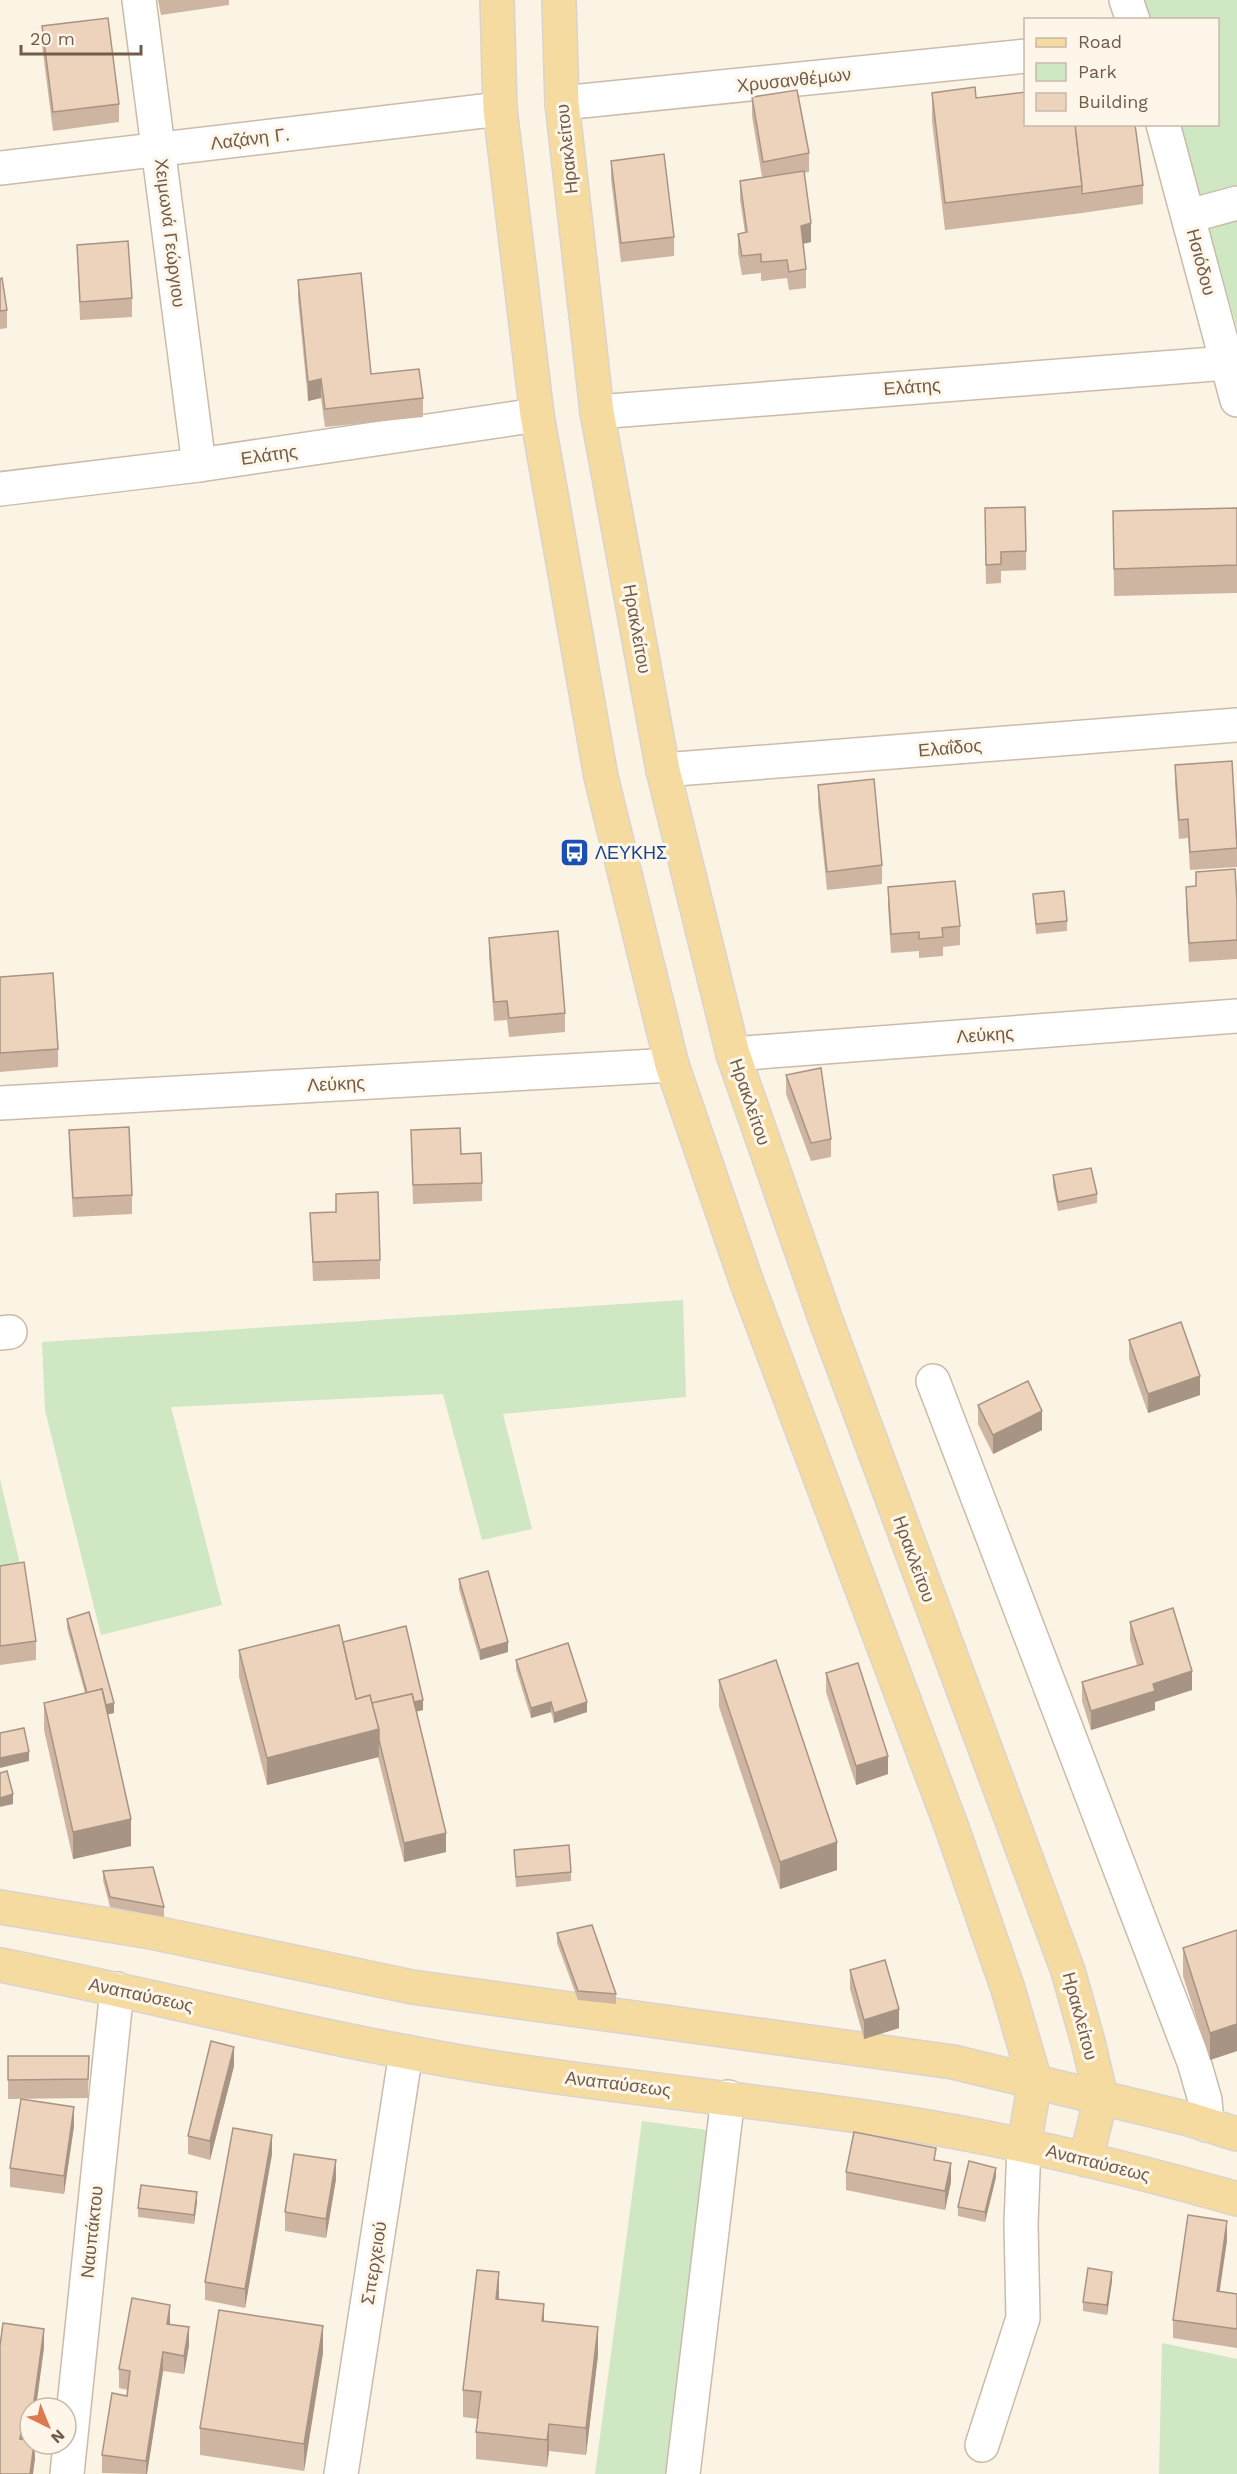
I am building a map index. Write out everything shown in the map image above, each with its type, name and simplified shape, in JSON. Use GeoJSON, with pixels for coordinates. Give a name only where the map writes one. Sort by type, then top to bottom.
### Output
{"type":"FeatureCollection","features":[{"type":"Feature","properties":{"kind":"main road"},"geometry":{"type":"LineString","coordinates":[[497,0],[500,109],[537,415],[601,777],[672,1065],[747,1283],[952,1827],[1008,1989],[1035,2080],[1024,2145]]}},
{"type":"Feature","properties":{"kind":"main road","name":"Ηρακλείτου"},"geometry":{"type":"LineString","coordinates":[[559,0],[562,103],[597,412],[663,770],[733,1054],[825,1318],[1068,1971],[1089,2042],[1101,2097],[1086,2160]]}},
{"type":"Feature","properties":{"kind":"main road"},"geometry":{"type":"LineString","coordinates":[[0,1907],[151,1932],[412,1987],[953,2062],[1035,2080],[1222,2129]]}},
{"type":"Feature","properties":{"kind":"main road","name":"Αναπαύσεως"},"geometry":{"type":"LineString","coordinates":[[0,1965],[406,2052],[527,2072],[728,2097],[906,2123],[1024,2145],[1237,2199]]}},
{"type":"Feature","properties":{"kind":"street","name":"Χειμωνά Γεώργιου"},"geometry":{"type":"LineString","coordinates":[[139,0],[200,465]]}},
{"type":"Feature","properties":{"kind":"street"},"geometry":{"type":"LineString","coordinates":[[1126,0],[1132,18]]}},
{"type":"Feature","properties":{"kind":"street","name":"Χρυσανθέμων"},"geometry":{"type":"LineString","coordinates":[[562,103],[1024,56]]}},
{"type":"Feature","properties":{"kind":"street","name":"Λαζάνη Γ."},"geometry":{"type":"LineString","coordinates":[[0,168],[500,109]]}},
{"type":"Feature","properties":{"kind":"street","name":"Ησιόδου"},"geometry":{"type":"LineString","coordinates":[[1164,126],[1237,400]]}},
{"type":"Feature","properties":{"kind":"street"},"geometry":{"type":"LineString","coordinates":[[1189,216],[1237,203]]}},
{"type":"Feature","properties":{"kind":"street","name":"Ελάτης"},"geometry":{"type":"LineString","coordinates":[[597,412],[1227,363]]}},
{"type":"Feature","properties":{"kind":"street","name":"Ελάτης"},"geometry":{"type":"LineString","coordinates":[[0,489],[200,465],[537,415]]}},
{"type":"Feature","properties":{"kind":"street","name":"Ελαΐδος"},"geometry":{"type":"LineString","coordinates":[[663,770],[1237,725]]}},
{"type":"Feature","properties":{"kind":"street","name":"Λεύκης"},"geometry":{"type":"LineString","coordinates":[[733,1054],[1237,1016]]}},
{"type":"Feature","properties":{"kind":"street","name":"Λεύκης"},"geometry":{"type":"LineString","coordinates":[[0,1103],[672,1065]]}},
{"type":"Feature","properties":{"kind":"street"},"geometry":{"type":"LineString","coordinates":[[933,1381],[1194,2062],[1204,2100],[1222,2129]]}},
{"type":"Feature","properties":{"kind":"street","name":"Ναυπάκτου"},"geometry":{"type":"LineString","coordinates":[[67,2474],[117,1989]]}},
{"type":"Feature","properties":{"kind":"street","name":"Σπερχειού"},"geometry":{"type":"LineString","coordinates":[[341,2474],[406,2052]]}},
{"type":"Feature","properties":{"kind":"street"},"geometry":{"type":"LineString","coordinates":[[683,2474],[728,2097]]}},
{"type":"Feature","properties":{"kind":"street"},"geometry":{"type":"LineString","coordinates":[[982,2445],[1023,2318],[1021,2224],[1024,2145]]}},
{"type":"Feature","properties":{"kind":"green space"},"geometry":{"type":"Polygon","coordinates":[[[1140,0],[1237,0],[1237,328],[1178,126],[1219,126],[1219,18],[1146,18],[1140,0]]]}},
{"type":"Feature","properties":{"kind":"green space"},"geometry":{"type":"Polygon","coordinates":[[[683,1300],[686,1397],[503,1414],[532,1529],[482,1540],[443,1394],[171,1407],[222,1605],[101,1635],[45,1410],[42,1342],[683,1300]]]}},
{"type":"Feature","properties":{"kind":"green space"},"geometry":{"type":"Polygon","coordinates":[[[0,1479],[20,1564],[0,1569],[0,1479]]]}},
{"type":"Feature","properties":{"kind":"green space"},"geometry":{"type":"Polygon","coordinates":[[[642,2121],[714,2131],[671,2474],[595,2474],[642,2121]]]}},
{"type":"Feature","properties":{"kind":"green space"},"geometry":{"type":"Polygon","coordinates":[[[1162,2343],[1237,2359],[1237,2474],[1159,2474],[1162,2343]]]}},
{"type":"Feature","properties":{"kind":"building"},"geometry":{"type":"Polygon","coordinates":[[[108,18],[119,104],[53,112],[42,26],[108,18]]]}},
{"type":"Feature","properties":{"kind":"building"},"geometry":{"type":"Polygon","coordinates":[[[975,87],[976,98],[1024,92],[1024,126],[1075,126],[1082,186],[945,203],[932,93],[975,87]]]}},
{"type":"Feature","properties":{"kind":"building"},"geometry":{"type":"Polygon","coordinates":[[[797,90],[809,153],[763,162],[752,97],[797,90]]]}},
{"type":"Feature","properties":{"kind":"building"},"geometry":{"type":"Polygon","coordinates":[[[1075,126],[1135,126],[1143,185],[1082,194],[1075,126]]]}},
{"type":"Feature","properties":{"kind":"building"},"geometry":{"type":"Polygon","coordinates":[[[664,154],[674,237],[621,243],[611,161],[664,154]]]}},
{"type":"Feature","properties":{"kind":"building"},"geometry":{"type":"Polygon","coordinates":[[[804,171],[811,223],[801,226],[806,269],[789,272],[787,260],[761,262],[761,254],[742,256],[738,234],[747,232],[740,181],[804,171]]]}},
{"type":"Feature","properties":{"kind":"building"},"geometry":{"type":"Polygon","coordinates":[[[128,241],[132,298],[80,302],[77,245],[128,241]]]}},
{"type":"Feature","properties":{"kind":"building"},"geometry":{"type":"Polygon","coordinates":[[[361,273],[371,374],[419,369],[423,398],[325,409],[321,379],[308,382],[298,280],[361,273]]]}},
{"type":"Feature","properties":{"kind":"building"},"geometry":{"type":"Polygon","coordinates":[[[2,278],[7,310],[0,311],[0,279],[2,278]]]}},
{"type":"Feature","properties":{"kind":"building"},"geometry":{"type":"Polygon","coordinates":[[[1025,507],[1026,551],[1001,552],[1001,564],[986,565],[985,508],[1025,507]]]}},
{"type":"Feature","properties":{"kind":"building"},"geometry":{"type":"Polygon","coordinates":[[[1237,508],[1237,565],[1114,569],[1113,511],[1237,508]]]}},
{"type":"Feature","properties":{"kind":"building"},"geometry":{"type":"Polygon","coordinates":[[[1232,761],[1237,848],[1190,852],[1188,819],[1179,820],[1175,765],[1232,761]]]}},
{"type":"Feature","properties":{"kind":"building"},"geometry":{"type":"Polygon","coordinates":[[[874,779],[882,865],[827,872],[818,785],[874,779]]]}},
{"type":"Feature","properties":{"kind":"building"},"geometry":{"type":"Polygon","coordinates":[[[1235,869],[1237,940],[1189,943],[1186,887],[1196,886],[1196,872],[1235,869]]]}},
{"type":"Feature","properties":{"kind":"building"},"geometry":{"type":"Polygon","coordinates":[[[955,881],[960,926],[942,928],[943,937],[919,939],[919,932],[891,934],[888,887],[955,881]]]}},
{"type":"Feature","properties":{"kind":"building"},"geometry":{"type":"Polygon","coordinates":[[[1064,891],[1067,921],[1036,924],[1033,894],[1064,891]]]}},
{"type":"Feature","properties":{"kind":"building"},"geometry":{"type":"Polygon","coordinates":[[[558,931],[565,1013],[509,1018],[507,1001],[494,1002],[489,938],[558,931]]]}},
{"type":"Feature","properties":{"kind":"building"},"geometry":{"type":"Polygon","coordinates":[[[53,973],[58,1049],[0,1053],[0,977],[53,973]]]}},
{"type":"Feature","properties":{"kind":"building"},"geometry":{"type":"Polygon","coordinates":[[[821,1068],[831,1139],[811,1143],[786,1075],[821,1068]]]}},
{"type":"Feature","properties":{"kind":"building"},"geometry":{"type":"Polygon","coordinates":[[[129,1127],[132,1195],[73,1198],[69,1130],[129,1127]]]}},
{"type":"Feature","properties":{"kind":"building"},"geometry":{"type":"Polygon","coordinates":[[[460,1128],[461,1154],[481,1153],[482,1183],[413,1185],[411,1130],[460,1128]]]}},
{"type":"Feature","properties":{"kind":"building"},"geometry":{"type":"Polygon","coordinates":[[[1091,1168],[1097,1194],[1058,1202],[1053,1175],[1091,1168]]]}},
{"type":"Feature","properties":{"kind":"building"},"geometry":{"type":"Polygon","coordinates":[[[378,1192],[380,1260],[313,1262],[310,1213],[336,1212],[336,1194],[378,1192]]]}},
{"type":"Feature","properties":{"kind":"building"},"geometry":{"type":"Polygon","coordinates":[[[1181,1322],[1200,1376],[1148,1394],[1129,1340],[1181,1322]]]}},
{"type":"Feature","properties":{"kind":"building"},"geometry":{"type":"Polygon","coordinates":[[[1028,1381],[1042,1411],[993,1435],[978,1405],[1028,1381]]]}},
{"type":"Feature","properties":{"kind":"building"},"geometry":{"type":"Polygon","coordinates":[[[24,1562],[36,1641],[0,1646],[0,1566],[24,1562]]]}},
{"type":"Feature","properties":{"kind":"building"},"geometry":{"type":"Polygon","coordinates":[[[488,1571],[508,1642],[480,1650],[459,1579],[488,1571]]]}},
{"type":"Feature","properties":{"kind":"building"},"geometry":{"type":"Polygon","coordinates":[[[1173,1608],[1192,1671],[1153,1684],[1155,1691],[1091,1711],[1082,1682],[1143,1664],[1130,1622],[1173,1608]]]}},
{"type":"Feature","properties":{"kind":"building"},"geometry":{"type":"Polygon","coordinates":[[[89,1612],[114,1703],[106,1705],[102,1689],[87,1693],[67,1619],[89,1612]]]}},
{"type":"Feature","properties":{"kind":"building"},"geometry":{"type":"Polygon","coordinates":[[[339,1625],[356,1699],[370,1695],[379,1729],[267,1758],[239,1650],[339,1625]]]}},
{"type":"Feature","properties":{"kind":"building"},"geometry":{"type":"Polygon","coordinates":[[[406,1626],[423,1700],[414,1702],[412,1694],[372,1703],[370,1695],[356,1699],[343,1642],[406,1626]]]}},
{"type":"Feature","properties":{"kind":"building"},"geometry":{"type":"Polygon","coordinates":[[[568,1643],[587,1702],[554,1713],[551,1702],[531,1708],[516,1660],[568,1643]]]}},
{"type":"Feature","properties":{"kind":"building"},"geometry":{"type":"Polygon","coordinates":[[[776,1660],[837,1842],[780,1862],[719,1680],[776,1660]]]}},
{"type":"Feature","properties":{"kind":"building"},"geometry":{"type":"Polygon","coordinates":[[[858,1663],[888,1756],[856,1766],[826,1673],[858,1663]]]}},
{"type":"Feature","properties":{"kind":"building"},"geometry":{"type":"Polygon","coordinates":[[[102,1689],[131,1819],[73,1832],[44,1703],[102,1689]]]}},
{"type":"Feature","properties":{"kind":"building"},"geometry":{"type":"Polygon","coordinates":[[[412,1694],[446,1833],[404,1843],[372,1703],[412,1694]]]}},
{"type":"Feature","properties":{"kind":"building"},"geometry":{"type":"Polygon","coordinates":[[[24,1728],[29,1752],[0,1758],[0,1733],[24,1728]]]}},
{"type":"Feature","properties":{"kind":"building"},"geometry":{"type":"Polygon","coordinates":[[[7,1771],[13,1794],[0,1798],[0,1773],[7,1771]]]}},
{"type":"Feature","properties":{"kind":"building"},"geometry":{"type":"Polygon","coordinates":[[[569,1845],[571,1872],[516,1877],[514,1850],[569,1845]]]}},
{"type":"Feature","properties":{"kind":"building"},"geometry":{"type":"Polygon","coordinates":[[[153,1867],[164,1907],[110,1897],[103,1871],[153,1867]]]}},
{"type":"Feature","properties":{"kind":"building"},"geometry":{"type":"Polygon","coordinates":[[[592,1925],[616,1994],[578,1991],[557,1933],[592,1925]]]}},
{"type":"Feature","properties":{"kind":"building"},"geometry":{"type":"Polygon","coordinates":[[[1237,1930],[1237,2024],[1210,2033],[1183,1948],[1237,1930]]]}},
{"type":"Feature","properties":{"kind":"building"},"geometry":{"type":"Polygon","coordinates":[[[885,1960],[899,2009],[864,2020],[850,1970],[885,1960]]]}},
{"type":"Feature","properties":{"kind":"building"},"geometry":{"type":"Polygon","coordinates":[[[211,2041],[234,2047],[210,2141],[188,2136],[211,2041]]]}},
{"type":"Feature","properties":{"kind":"building"},"geometry":{"type":"Polygon","coordinates":[[[8,2056],[89,2056],[88,2079],[8,2080],[8,2056]]]}},
{"type":"Feature","properties":{"kind":"building"},"geometry":{"type":"Polygon","coordinates":[[[21,2099],[74,2107],[64,2176],[10,2168],[21,2099]]]}},
{"type":"Feature","properties":{"kind":"building"},"geometry":{"type":"Polygon","coordinates":[[[233,2128],[272,2135],[245,2289],[205,2282],[233,2128]]]}},
{"type":"Feature","properties":{"kind":"building"},"geometry":{"type":"Polygon","coordinates":[[[854,2132],[936,2148],[934,2160],[951,2163],[945,2191],[846,2172],[854,2132]]]}},
{"type":"Feature","properties":{"kind":"building"},"geometry":{"type":"Polygon","coordinates":[[[294,2154],[336,2160],[326,2219],[285,2212],[294,2154]]]}},
{"type":"Feature","properties":{"kind":"building"},"geometry":{"type":"Polygon","coordinates":[[[969,2161],[996,2168],[985,2212],[958,2207],[969,2161]]]}},
{"type":"Feature","properties":{"kind":"building"},"geometry":{"type":"Polygon","coordinates":[[[141,2185],[197,2192],[194,2215],[138,2208],[141,2185]]]}},
{"type":"Feature","properties":{"kind":"building"},"geometry":{"type":"Polygon","coordinates":[[[1188,2215],[1227,2221],[1217,2291],[1237,2294],[1237,2329],[1173,2320],[1188,2215]]]}},
{"type":"Feature","properties":{"kind":"building"},"geometry":{"type":"Polygon","coordinates":[[[1088,2268],[1112,2272],[1107,2305],[1083,2302],[1088,2268]]]}},
{"type":"Feature","properties":{"kind":"building"},"geometry":{"type":"Polygon","coordinates":[[[477,2270],[499,2272],[496,2299],[544,2304],[542,2321],[598,2327],[586,2428],[549,2424],[547,2440],[476,2432],[481,2392],[463,2390],[477,2270]]]}},
{"type":"Feature","properties":{"kind":"building"},"geometry":{"type":"Polygon","coordinates":[[[132,2298],[170,2305],[167,2324],[189,2327],[184,2356],[163,2352],[146,2461],[102,2455],[112,2393],[127,2396],[130,2371],[119,2369],[132,2298]]]}},
{"type":"Feature","properties":{"kind":"building"},"geometry":{"type":"Polygon","coordinates":[[[219,2310],[323,2326],[304,2444],[200,2428],[219,2310]]]}},
{"type":"Feature","properties":{"kind":"building"},"geometry":{"type":"Polygon","coordinates":[[[3,2323],[44,2329],[35,2396],[18,2396],[18,2456],[32,2456],[30,2474],[0,2474],[0,2346],[3,2323]]]}},
{"type":"Feature","properties":{"kind":"place","name":"ΛΕΥΚΗΣ"},"geometry":{"type":"Point","coordinates":[574,853]}}]}
